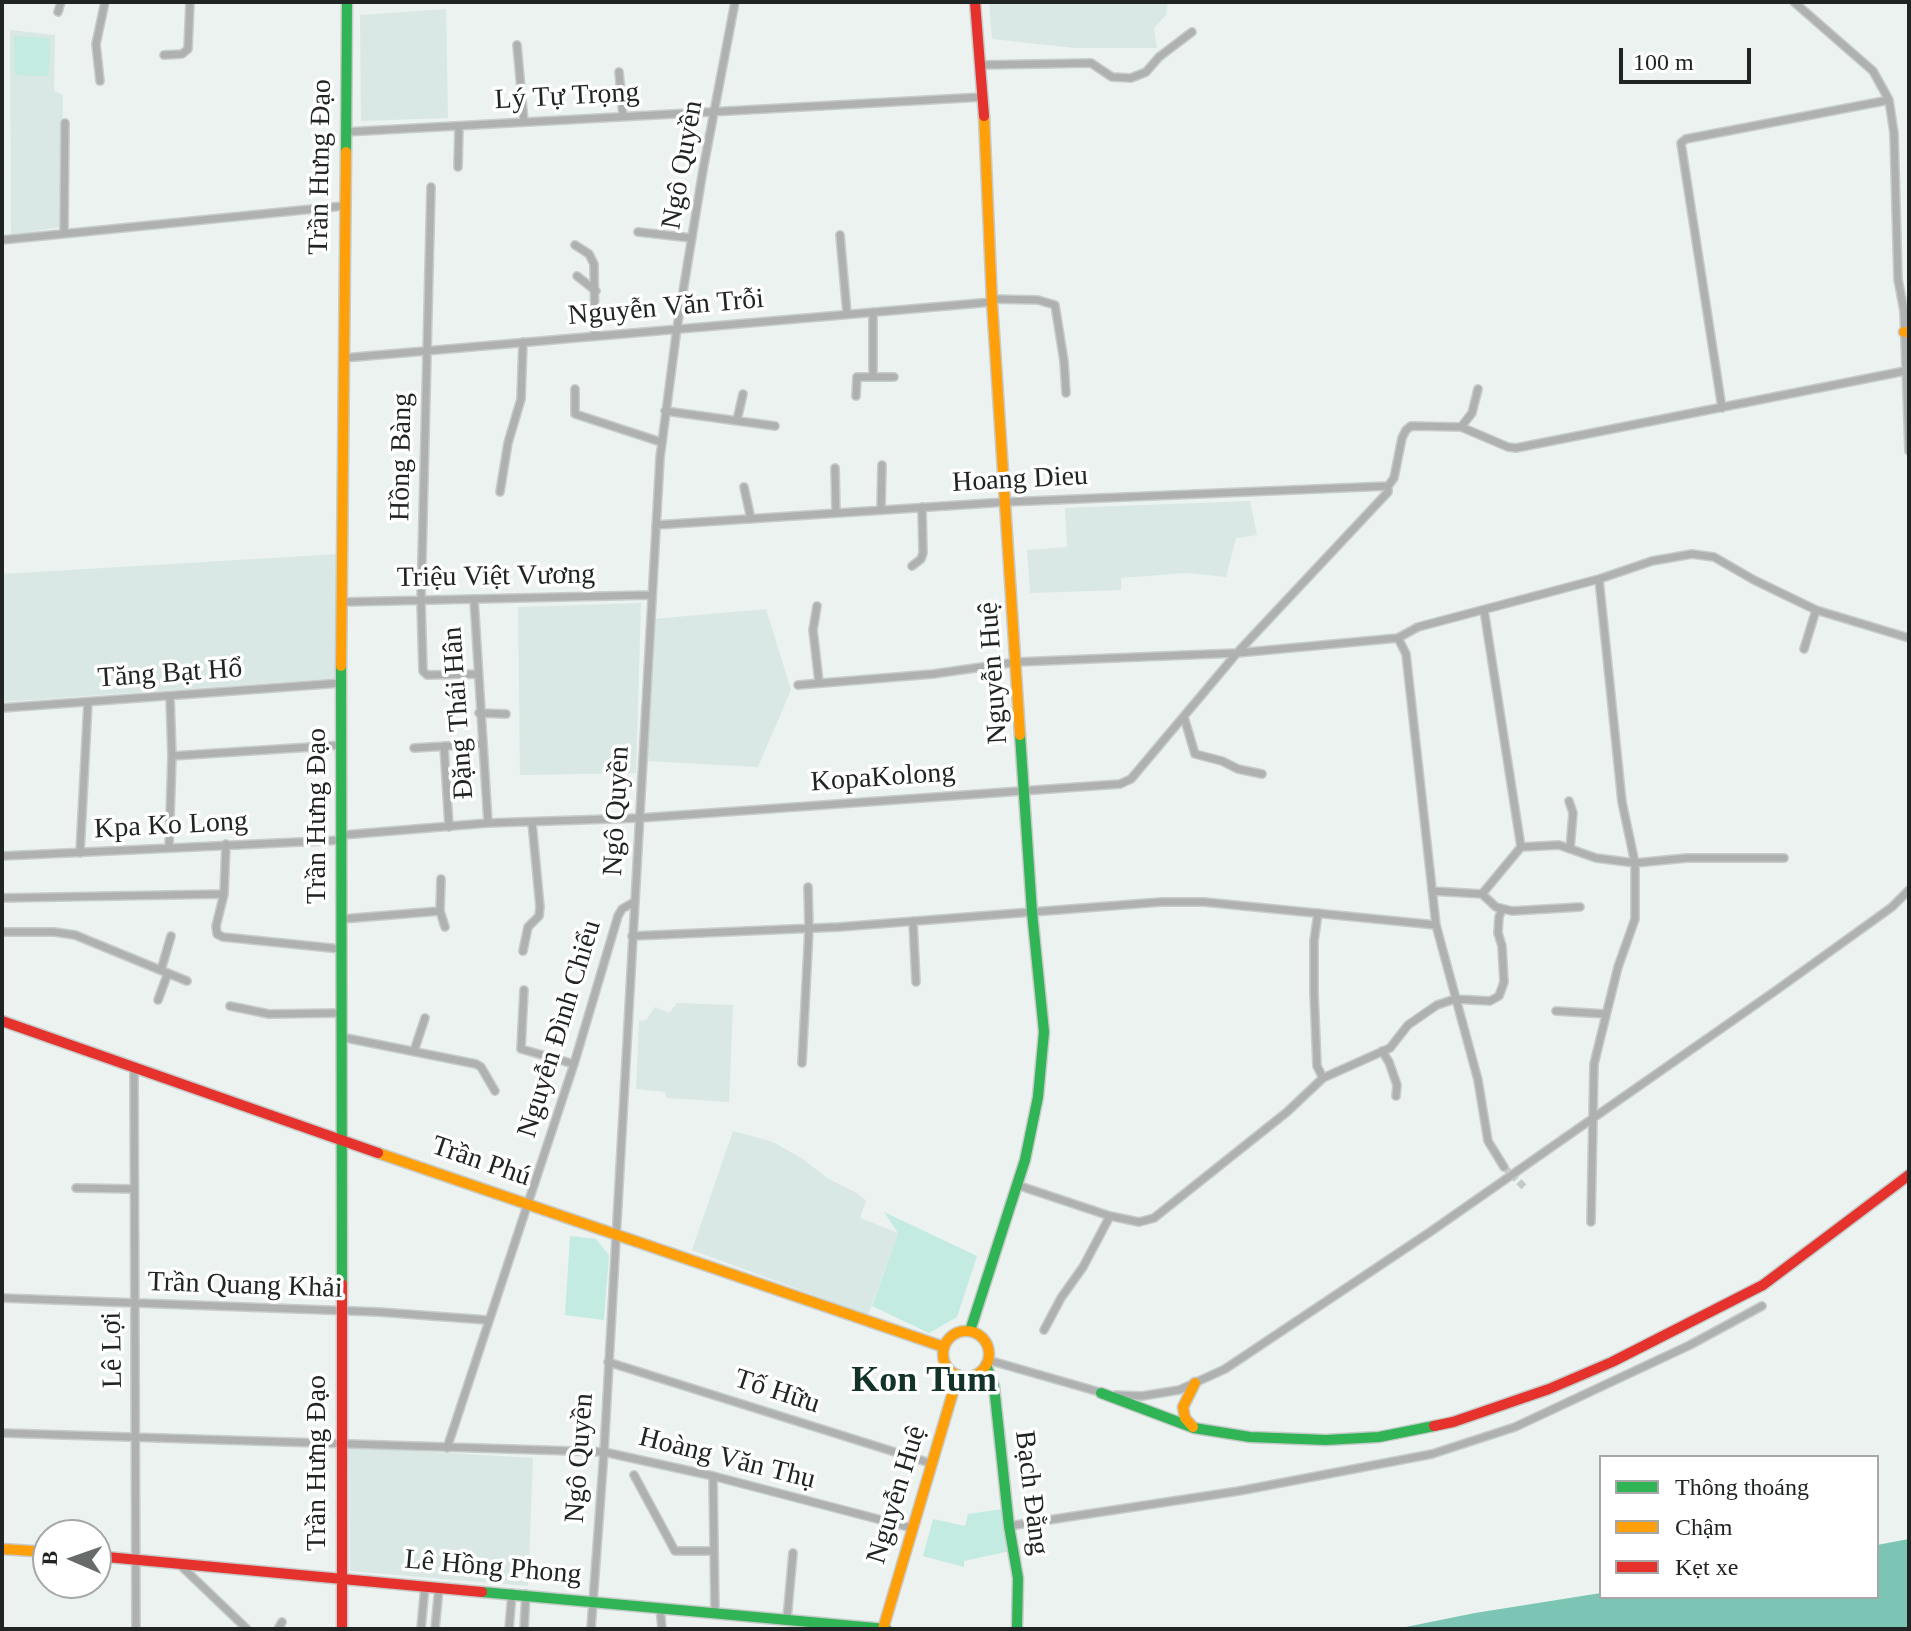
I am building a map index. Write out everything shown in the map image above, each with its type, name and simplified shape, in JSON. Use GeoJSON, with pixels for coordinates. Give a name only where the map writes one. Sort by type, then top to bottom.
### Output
{"type":"FeatureCollection","features":[{"type":"Feature","properties":{"kind":"street"},"geometry":{"type":"LineString","coordinates":[[58,12],[61,2]]}},
{"type":"Feature","properties":{"kind":"street"},"geometry":{"type":"LineString","coordinates":[[100,81],[96,44],[105,2]]}},
{"type":"Feature","properties":{"kind":"street"},"geometry":{"type":"LineString","coordinates":[[164,55],[182,54],[188,49],[190,2]]}},
{"type":"Feature","properties":{"kind":"street","name":"Trần Hưng Đạo"},"geometry":{"type":"LineString","coordinates":[[342,1629],[341,683],[347,2]]}},
{"type":"Feature","properties":{"kind":"street","name":"Ngô Quyền"},"geometry":{"type":"LineString","coordinates":[[591,1629],[604,1452],[661,442],[692,238],[735,2]]}},
{"type":"Feature","properties":{"kind":"street","name":"Nguyễn Huệ"},"geometry":{"type":"LineString","coordinates":[[970,1331],[1025,1160],[1038,1097],[1044,1032],[1032,912],[975,2]]}},
{"type":"Feature","properties":{"kind":"street"},"geometry":{"type":"LineString","coordinates":[[1794,2],[1873,71],[1889,100],[1894,133],[1898,279],[1907,332],[1905,371],[1909,451]]}},
{"type":"Feature","properties":{"kind":"street"},"geometry":{"type":"LineString","coordinates":[[980,65],[1091,63],[1112,77],[1134,77],[1146,72],[1159,57],[1192,32]]}},
{"type":"Feature","properties":{"kind":"street"},"geometry":{"type":"LineString","coordinates":[[517,45],[524,122]]}},
{"type":"Feature","properties":{"kind":"street"},"geometry":{"type":"LineString","coordinates":[[619,72],[623,116]]}},
{"type":"Feature","properties":{"kind":"street","name":"Lý Tự Trọng"},"geometry":{"type":"LineString","coordinates":[[345,132],[983,97]]}},
{"type":"Feature","properties":{"kind":"street"},"geometry":{"type":"LineString","coordinates":[[1722,408],[1681,143],[1686,139],[1889,100]]}},
{"type":"Feature","properties":{"kind":"street"},"geometry":{"type":"LineString","coordinates":[[64,234],[65,123]]}},
{"type":"Feature","properties":{"kind":"street"},"geometry":{"type":"LineString","coordinates":[[458,167],[459,126]]}},
{"type":"Feature","properties":{"kind":"street","name":"Hồng Bàng"},"geometry":{"type":"LineString","coordinates":[[431,187],[421,601],[424,674],[477,674]]}},
{"type":"Feature","properties":{"kind":"street"},"geometry":{"type":"LineString","coordinates":[[2,240],[343,206]]}},
{"type":"Feature","properties":{"kind":"street"},"geometry":{"type":"LineString","coordinates":[[638,232],[692,238]]}},
{"type":"Feature","properties":{"kind":"street"},"geometry":{"type":"LineString","coordinates":[[840,235],[847,314]]}},
{"type":"Feature","properties":{"kind":"street"},"geometry":{"type":"LineString","coordinates":[[575,245],[589,254],[594,264],[595,336]]}},
{"type":"Feature","properties":{"kind":"street"},"geometry":{"type":"LineString","coordinates":[[577,276],[596,291]]}},
{"type":"Feature","properties":{"kind":"street","name":"Nguyễn Văn Trỗi"},"geometry":{"type":"LineString","coordinates":[[344,358],[992,300],[1038,300],[1055,305],[1066,393]]}},
{"type":"Feature","properties":{"kind":"street"},"geometry":{"type":"LineString","coordinates":[[873,312],[873,377]]}},
{"type":"Feature","properties":{"kind":"street"},"geometry":{"type":"LineString","coordinates":[[500,492],[508,443],[521,399],[523,342]]}},
{"type":"Feature","properties":{"kind":"street"},"geometry":{"type":"LineString","coordinates":[[1478,389],[1472,413],[1461,427],[1516,448],[1905,371]]}},
{"type":"Feature","properties":{"kind":"street"},"geometry":{"type":"LineString","coordinates":[[856,396],[857,377],[894,377]]}},
{"type":"Feature","properties":{"kind":"street"},"geometry":{"type":"LineString","coordinates":[[575,389],[575,414],[661,442]]}},
{"type":"Feature","properties":{"kind":"street"},"geometry":{"type":"LineString","coordinates":[[737,420],[743,394]]}},
{"type":"Feature","properties":{"kind":"street"},"geometry":{"type":"LineString","coordinates":[[665,411],[775,426]]}},
{"type":"Feature","properties":{"kind":"street","name":"KopaKolong"},"geometry":{"type":"LineString","coordinates":[[343,838],[488,823],[640,818],[1120,784],[1131,779],[1237,653],[1388,492],[1406,430],[1411,426],[1461,427]]}},
{"type":"Feature","properties":{"kind":"street"},"geometry":{"type":"LineString","coordinates":[[881,510],[882,465]]}},
{"type":"Feature","properties":{"kind":"street"},"geometry":{"type":"LineString","coordinates":[[835,468],[836,513]]}},
{"type":"Feature","properties":{"kind":"street","name":"Hoang Dieu"},"geometry":{"type":"LineString","coordinates":[[656,525],[1006,502],[1388,486]]}},
{"type":"Feature","properties":{"kind":"street"},"geometry":{"type":"LineString","coordinates":[[744,487],[751,519]]}},
{"type":"Feature","properties":{"kind":"street"},"geometry":{"type":"LineString","coordinates":[[912,566],[923,553],[922,507]]}},
{"type":"Feature","properties":{"kind":"street"},"geometry":{"type":"LineString","coordinates":[[798,685],[933,674],[1017,662],[1237,653],[1398,638],[1418,627],[1599,579],[1652,561],[1692,554],[1708,555],[1816,610],[1909,638]]}},
{"type":"Feature","properties":{"kind":"street"},"geometry":{"type":"LineString","coordinates":[[1591,1222],[1594,1064],[1618,967],[1635,919],[1635,863],[1622,802],[1599,579]]}},
{"type":"Feature","properties":{"kind":"street","name":"Triệu Việt Vương"},"geometry":{"type":"LineString","coordinates":[[343,602],[651,595]]}},
{"type":"Feature","properties":{"kind":"street","name":"Đặng Thái Hân"},"geometry":{"type":"LineString","coordinates":[[474,599],[488,823]]}},
{"type":"Feature","properties":{"kind":"street"},"geometry":{"type":"LineString","coordinates":[[817,606],[813,630],[819,682]]}},
{"type":"Feature","properties":{"kind":"street"},"geometry":{"type":"LineString","coordinates":[[1484,610],[1521,847]]}},
{"type":"Feature","properties":{"kind":"street"},"geometry":{"type":"LineString","coordinates":[[1804,649],[1816,610]]}},
{"type":"Feature","properties":{"kind":"street"},"geometry":{"type":"LineString","coordinates":[[1398,638],[1406,654],[1436,925],[1478,1080],[1488,1141],[1504,1167]]}},
{"type":"Feature","properties":{"kind":"street","name":"Tăng Bạt Hổ"},"geometry":{"type":"LineString","coordinates":[[2,708],[341,683]]}},
{"type":"Feature","properties":{"kind":"street"},"geometry":{"type":"LineString","coordinates":[[169,848],[170,697]]}},
{"type":"Feature","properties":{"kind":"street"},"geometry":{"type":"LineString","coordinates":[[80,853],[88,702]]}},
{"type":"Feature","properties":{"kind":"street"},"geometry":{"type":"LineString","coordinates":[[479,713],[506,714]]}},
{"type":"Feature","properties":{"kind":"street"},"geometry":{"type":"LineString","coordinates":[[1184,717],[1195,754],[1262,774]]}},
{"type":"Feature","properties":{"kind":"street"},"geometry":{"type":"LineString","coordinates":[[414,748],[481,744]]}},
{"type":"Feature","properties":{"kind":"street"},"geometry":{"type":"LineString","coordinates":[[172,756],[342,745]]}},
{"type":"Feature","properties":{"kind":"street"},"geometry":{"type":"LineString","coordinates":[[444,746],[449,827]]}},
{"type":"Feature","properties":{"kind":"street"},"geometry":{"type":"LineString","coordinates":[[1569,801],[1573,813],[1570,849]]}},
{"type":"Feature","properties":{"kind":"street"},"geometry":{"type":"LineString","coordinates":[[523,951],[528,927],[539,913],[532,822]]}},
{"type":"Feature","properties":{"kind":"street","name":"Kpa Ko Long"},"geometry":{"type":"LineString","coordinates":[[2,856],[343,838]]}},
{"type":"Feature","properties":{"kind":"street"},"geometry":{"type":"LineString","coordinates":[[226,844],[224,894],[216,926],[219,936],[341,949]]}},
{"type":"Feature","properties":{"kind":"street"},"geometry":{"type":"LineString","coordinates":[[1482,894],[1521,847],[1559,845],[1596,858],[1635,863],[1687,858],[1784,858]]}},
{"type":"Feature","properties":{"kind":"street"},"geometry":{"type":"LineString","coordinates":[[441,879],[440,911],[445,927]]}},
{"type":"Feature","properties":{"kind":"street"},"geometry":{"type":"LineString","coordinates":[[802,1063],[809,929],[808,887]]}},
{"type":"Feature","properties":{"kind":"street"},"geometry":{"type":"LineString","coordinates":[[1101,1393],[1142,1396],[1179,1390],[1225,1369],[1372,1271],[1778,989],[1892,907],[1909,890]]}},
{"type":"Feature","properties":{"kind":"street"},"geometry":{"type":"LineString","coordinates":[[1432,891],[1482,894],[1502,909],[1522,912],[1580,907]]}},
{"type":"Feature","properties":{"kind":"street"},"geometry":{"type":"LineString","coordinates":[[2,898],[224,894]]}},
{"type":"Feature","properties":{"kind":"street","name":"Nguyễn Đình Chiểu"},"geometry":{"type":"LineString","coordinates":[[447,1448],[574,1064],[618,916],[622,909],[634,902]]}},
{"type":"Feature","properties":{"kind":"street"},"geometry":{"type":"LineString","coordinates":[[632,936],[809,929],[1204,902],[1436,925]]}},
{"type":"Feature","properties":{"kind":"street"},"geometry":{"type":"LineString","coordinates":[[1017,1185],[1110,1216],[1139,1222],[1154,1218],[1287,1112],[1323,1078],[1390,1048],[1408,1025],[1437,1005],[1455,999],[1490,1001],[1499,996],[1504,982],[1498,933],[1502,909]]}},
{"type":"Feature","properties":{"kind":"street"},"geometry":{"type":"LineString","coordinates":[[342,919],[440,911]]}},
{"type":"Feature","properties":{"kind":"street"},"geometry":{"type":"LineString","coordinates":[[1318,913],[1314,941],[1314,992],[1317,1066],[1323,1078]]}},
{"type":"Feature","properties":{"kind":"street"},"geometry":{"type":"LineString","coordinates":[[913,921],[916,982]]}},
{"type":"Feature","properties":{"kind":"street"},"geometry":{"type":"LineString","coordinates":[[2,932],[75,935],[187,981]]}},
{"type":"Feature","properties":{"kind":"street"},"geometry":{"type":"LineString","coordinates":[[158,1000],[171,936]]}},
{"type":"Feature","properties":{"kind":"street"},"geometry":{"type":"LineString","coordinates":[[524,990],[521,1049],[574,1064]]}},
{"type":"Feature","properties":{"kind":"street"},"geometry":{"type":"LineString","coordinates":[[230,1006],[269,1014],[341,1013]]}},
{"type":"Feature","properties":{"kind":"street"},"geometry":{"type":"LineString","coordinates":[[1556,1011],[1606,1014]]}},
{"type":"Feature","properties":{"kind":"street"},"geometry":{"type":"LineString","coordinates":[[414,1051],[425,1018]]}},
{"type":"Feature","properties":{"kind":"street","name":"Trần Phú"},"geometry":{"type":"LineString","coordinates":[[2,1021],[944,1347]]}},
{"type":"Feature","properties":{"kind":"street"},"geometry":{"type":"LineString","coordinates":[[341,1037],[476,1064],[484,1071],[495,1091]]}},
{"type":"Feature","properties":{"kind":"street"},"geometry":{"type":"LineString","coordinates":[[1382,1051],[1397,1085],[1396,1096]]}},
{"type":"Feature","properties":{"kind":"street","name":"Lê Lợi"},"geometry":{"type":"LineString","coordinates":[[134,1069],[136,1629]]}},
{"type":"Feature","properties":{"kind":"street"},"geometry":{"type":"LineString","coordinates":[[987,1362],[1101,1393],[1194,1428],[1250,1437],[1339,1440],[1414,1431],[1489,1411],[1612,1362],[1763,1285],[1909,1175]]}},
{"type":"Feature","properties":{"kind":"street"},"geometry":{"type":"LineString","coordinates":[[76,1188],[134,1189]]}},
{"type":"Feature","properties":{"kind":"street"},"geometry":{"type":"LineString","coordinates":[[1044,1330],[1110,1216]]}},
{"type":"Feature","properties":{"kind":"street","name":"Trần Quang Khải"},"geometry":{"type":"LineString","coordinates":[[2,1298],[487,1320]]}},
{"type":"Feature","properties":{"kind":"street"},"geometry":{"type":"LineString","coordinates":[[1009,1526],[1239,1491],[1432,1454],[1515,1427],[1690,1345],[1762,1306]]}},
{"type":"Feature","properties":{"kind":"street"},"geometry":{"type":"LineString","coordinates":[[970,1331],[983,1339],[988,1347],[987,1362],[973,1376],[958,1375],[948,1369],[944,1361],[944,1347],[951,1336],[970,1331]]}},
{"type":"Feature","properties":{"kind":"street","name":"Tố Hữu"},"geometry":{"type":"LineString","coordinates":[[608,1362],[933,1464]]}},
{"type":"Feature","properties":{"kind":"street","name":"Bạch Đằng"},"geometry":{"type":"LineString","coordinates":[[987,1362],[994,1386],[1009,1526],[1018,1578],[1017,1629]]}},
{"type":"Feature","properties":{"kind":"street","name":"Nguyễn Huệ"},"geometry":{"type":"LineString","coordinates":[[884,1629],[958,1375]]}},
{"type":"Feature","properties":{"kind":"street"},"geometry":{"type":"LineString","coordinates":[[1194,1428],[1183,1413],[1184,1400],[1195,1383]]}},
{"type":"Feature","properties":{"kind":"street","name":"Hoàng Văn Thụ"},"geometry":{"type":"LineString","coordinates":[[2,1433],[604,1452],[713,1476],[912,1528]]}},
{"type":"Feature","properties":{"kind":"street"},"geometry":{"type":"LineString","coordinates":[[634,1475],[675,1551],[714,1551]]}},
{"type":"Feature","properties":{"kind":"street"},"geometry":{"type":"LineString","coordinates":[[713,1476],[715,1613]]}},
{"type":"Feature","properties":{"kind":"street"},"geometry":{"type":"LineString","coordinates":[[2,1549],[32,1551]]}},
{"type":"Feature","properties":{"kind":"street"},"geometry":{"type":"LineString","coordinates":[[787,1619],[793,1553]]}},
{"type":"Feature","properties":{"kind":"street","name":"Lê Hồng Phong"},"geometry":{"type":"LineString","coordinates":[[112,1557],[884,1629]]}},
{"type":"Feature","properties":{"kind":"street"},"geometry":{"type":"LineString","coordinates":[[178,1562],[247,1629]]}},
{"type":"Feature","properties":{"kind":"street"},"geometry":{"type":"LineString","coordinates":[[421,1629],[425,1586]]}},
{"type":"Feature","properties":{"kind":"street"},"geometry":{"type":"LineString","coordinates":[[435,1629],[439,1587]]}},
{"type":"Feature","properties":{"kind":"street"},"geometry":{"type":"LineString","coordinates":[[509,1629],[512,1593]]}},
{"type":"Feature","properties":{"kind":"street"},"geometry":{"type":"LineString","coordinates":[[524,1629],[526,1594]]}},
{"type":"Feature","properties":{"kind":"street"},"geometry":{"type":"LineString","coordinates":[[660,1607],[662,1629]]}},
{"type":"Feature","properties":{"kind":"shaded area"},"geometry":{"type":"Polygon","coordinates":[[[989,2],[1168,2],[1166,15],[1154,28],[1157,48],[1075,48],[992,39],[989,2]]]}},
{"type":"Feature","properties":{"kind":"shaded area"},"geometry":{"type":"Polygon","coordinates":[[[446,9],[448,118],[361,121],[360,15],[446,9]]]}},
{"type":"Feature","properties":{"kind":"shaded area"},"geometry":{"type":"Polygon","coordinates":[[[10,30],[55,35],[54,91],[63,95],[61,227],[11,235],[10,30]]]}},
{"type":"Feature","properties":{"kind":"shaded area"},"geometry":{"type":"Polygon","coordinates":[[[14,36],[50,38],[49,76],[15,75],[14,36]]]}},
{"type":"Feature","properties":{"kind":"shaded area"},"geometry":{"type":"Polygon","coordinates":[[[1250,501],[1257,535],[1236,538],[1226,577],[1187,573],[1121,578],[1121,590],[1030,593],[1027,550],[1067,547],[1065,508],[1250,501]]]}},
{"type":"Feature","properties":{"kind":"shaded area"},"geometry":{"type":"Polygon","coordinates":[[[339,554],[341,678],[2,702],[3,574],[339,554]]]}},
{"type":"Feature","properties":{"kind":"shaded area"},"geometry":{"type":"Polygon","coordinates":[[[641,603],[636,773],[520,775],[518,607],[641,603]]]}},
{"type":"Feature","properties":{"kind":"shaded area"},"geometry":{"type":"Polygon","coordinates":[[[766,609],[791,690],[758,767],[647,761],[653,619],[766,609]]]}},
{"type":"Feature","properties":{"kind":"shaded area"},"geometry":{"type":"Polygon","coordinates":[[[677,1003],[733,1005],[729,1102],[667,1098],[665,1092],[636,1089],[639,1021],[646,1020],[655,1007],[669,1013],[677,1003]]]}},
{"type":"Feature","properties":{"kind":"shaded area"},"geometry":{"type":"Polygon","coordinates":[[[733,1131],[773,1142],[803,1159],[827,1178],[866,1201],[860,1218],[898,1233],[868,1315],[692,1250],[733,1131]]]}},
{"type":"Feature","properties":{"kind":"shaded area"},"geometry":{"type":"Polygon","coordinates":[[[884,1212],[977,1256],[957,1317],[929,1333],[872,1306],[898,1233],[884,1212]]]}},
{"type":"Feature","properties":{"kind":"shaded area"},"geometry":{"type":"Polygon","coordinates":[[[570,1236],[596,1239],[609,1255],[604,1320],[565,1315],[570,1236]]]}},
{"type":"Feature","properties":{"kind":"shaded area"},"geometry":{"type":"Polygon","coordinates":[[[349,1447],[533,1458],[528,1586],[350,1571],[349,1447]]]}},
{"type":"Feature","properties":{"kind":"shaded area"},"geometry":{"type":"Polygon","coordinates":[[[1003,1509],[1010,1551],[964,1561],[964,1567],[923,1556],[933,1519],[965,1526],[968,1514],[1003,1509]]]}},
{"type":"Feature","properties":{"kind":"shaded area"},"geometry":{"type":"Polygon","coordinates":[[[1909,1539],[1909,1629],[1396,1629],[1599,1593],[1599,1599],[1879,1599],[1879,1545],[1909,1539]]]}},
{"type":"Feature","properties":{"kind":"tunnel"},"geometry":{"type":"LineString","coordinates":[[1504,1167],[1525,1188]]}},
{"type":"Feature","properties":{"kind":"traffic: fast"},"geometry":{"type":"LineString","coordinates":[[346,152],[347,2]]}},
{"type":"Feature","properties":{"kind":"traffic: fast"},"geometry":{"type":"LineString","coordinates":[[341,666],[342,1284]]}},
{"type":"Feature","properties":{"kind":"traffic: fast"},"geometry":{"type":"LineString","coordinates":[[970,1331],[1025,1160],[1038,1097],[1044,1032],[1020,735]]}},
{"type":"Feature","properties":{"kind":"traffic: fast"},"geometry":{"type":"LineString","coordinates":[[986,1365],[994,1386],[1009,1526],[1018,1578],[1017,1629]]}},
{"type":"Feature","properties":{"kind":"traffic: fast"},"geometry":{"type":"LineString","coordinates":[[1101,1393],[1194,1428],[1250,1437],[1326,1440],[1379,1437],[1434,1426]]}},
{"type":"Feature","properties":{"kind":"traffic: fast"},"geometry":{"type":"LineString","coordinates":[[482,1592],[886,1629]]}},
{"type":"Feature","properties":{"kind":"traffic: slow"},"geometry":{"type":"LineString","coordinates":[[984,116],[992,302],[1020,735]]}},
{"type":"Feature","properties":{"kind":"traffic: slow"},"geometry":{"type":"LineString","coordinates":[[341,666],[346,152]]}},
{"type":"Feature","properties":{"kind":"traffic: slow"},"geometry":{"type":"LineString","coordinates":[[1904,332],[1909,332]]}},
{"type":"Feature","properties":{"kind":"traffic: slow"},"geometry":{"type":"LineString","coordinates":[[378,1153],[944,1347]]}},
{"type":"Feature","properties":{"kind":"traffic: slow"},"geometry":{"type":"LineString","coordinates":[[966,1331],[982,1338],[989,1354],[982,1370],[966,1377],[950,1370],[943,1354],[950,1338],[966,1331]]}},
{"type":"Feature","properties":{"kind":"traffic: slow"},"geometry":{"type":"LineString","coordinates":[[883,1629],[958,1375]]}},
{"type":"Feature","properties":{"kind":"traffic: slow"},"geometry":{"type":"LineString","coordinates":[[1193,1427],[1185,1418],[1183,1407],[1195,1383]]}},
{"type":"Feature","properties":{"kind":"traffic: slow"},"geometry":{"type":"LineString","coordinates":[[2,1549],[32,1551]]}},
{"type":"Feature","properties":{"kind":"traffic: jam"},"geometry":{"type":"LineString","coordinates":[[975,2],[984,116]]}},
{"type":"Feature","properties":{"kind":"traffic: jam"},"geometry":{"type":"LineString","coordinates":[[2,1021],[378,1153]]}},
{"type":"Feature","properties":{"kind":"traffic: jam"},"geometry":{"type":"LineString","coordinates":[[1434,1426],[1549,1389],[1612,1362],[1763,1285],[1909,1175]]}},
{"type":"Feature","properties":{"kind":"traffic: jam"},"geometry":{"type":"LineString","coordinates":[[342,1284],[342,1629]]}},
{"type":"Feature","properties":{"kind":"traffic: jam"},"geometry":{"type":"LineString","coordinates":[[112,1557],[482,1592]]}},
{"type":"Feature","properties":{"kind":"district","name":"Kon Tum"},"geometry":{"type":"Point","coordinates":[924,1382]}}]}
